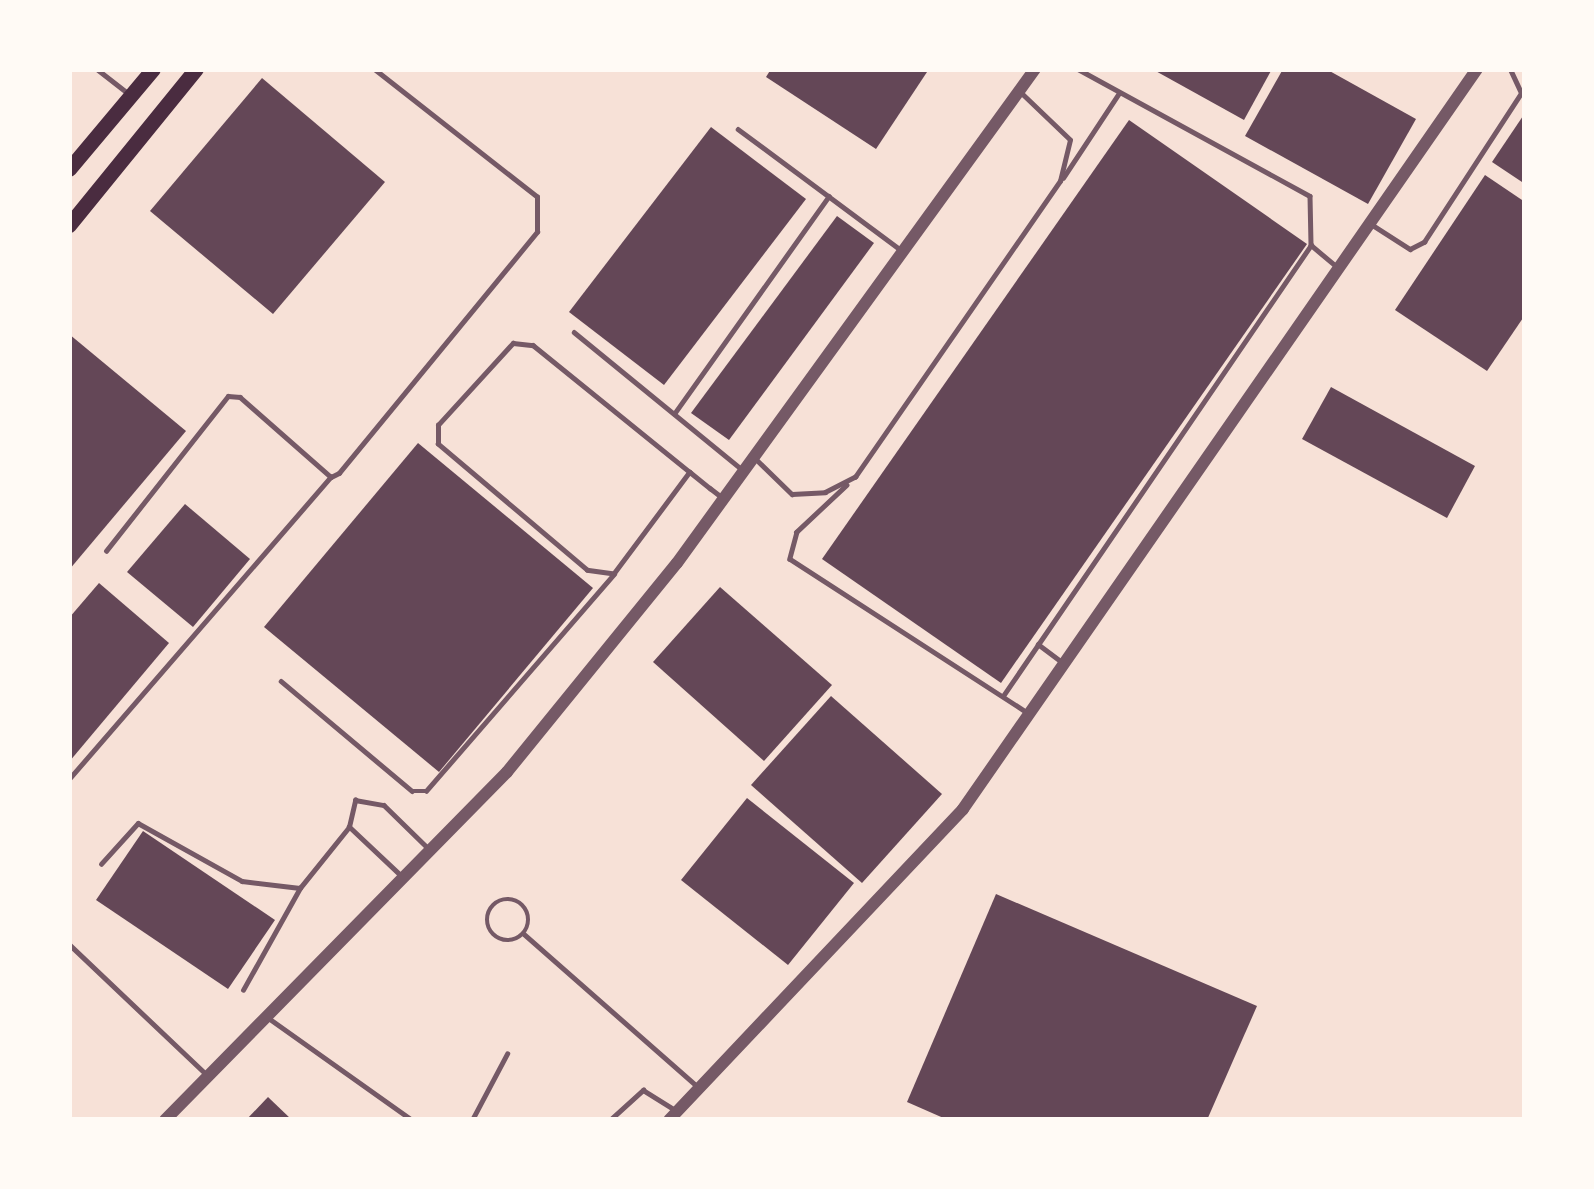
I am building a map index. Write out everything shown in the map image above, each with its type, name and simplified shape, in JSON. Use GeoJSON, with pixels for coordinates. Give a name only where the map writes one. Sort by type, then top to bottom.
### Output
{"type":"FeatureCollection","features":[{"type":"Feature","properties":{"kind":"main road"},"geometry":{"type":"LineString","coordinates":[[69,169],[153,69]]}},
{"type":"Feature","properties":{"kind":"main road"},"geometry":{"type":"LineString","coordinates":[[69,224],[196,69]]}},
{"type":"Feature","properties":{"kind":"street"},"geometry":{"type":"LineString","coordinates":[[165,1120],[507,772],[724,499],[1036,69]]}},
{"type":"Feature","properties":{"kind":"street"},"geometry":{"type":"LineString","coordinates":[[673,1116],[963,809],[1477,69]]}},
{"type":"Feature","properties":{"kind":"lane"},"geometry":{"type":"LineString","coordinates":[[97,69],[131,95]]}},
{"type":"Feature","properties":{"kind":"lane"},"geometry":{"type":"LineString","coordinates":[[69,778],[537,232],[538,196],[374,69]]}},
{"type":"Feature","properties":{"kind":"lane"},"geometry":{"type":"LineString","coordinates":[[1003,696],[1311,245],[1310,196],[1078,69]]}},
{"type":"Feature","properties":{"kind":"lane"},"geometry":{"type":"LineString","coordinates":[[1370,224],[1410,249],[1424,242],[1521,93],[1510,69]]}},
{"type":"Feature","properties":{"kind":"lane"},"geometry":{"type":"LineString","coordinates":[[1020,92],[1070,140],[1060,181]]}},
{"type":"Feature","properties":{"kind":"lane"},"geometry":{"type":"LineString","coordinates":[[1030,714],[790,559],[797,532],[855,477],[1060,181],[1092,145],[1119,92]]}},
{"type":"Feature","properties":{"kind":"lane"},"geometry":{"type":"LineString","coordinates":[[738,129],[906,253]]}},
{"type":"Feature","properties":{"kind":"lane"},"geometry":{"type":"LineString","coordinates":[[674,414],[829,196]]}},
{"type":"Feature","properties":{"kind":"lane"},"geometry":{"type":"LineString","coordinates":[[1311,245],[1341,268]]}},
{"type":"Feature","properties":{"kind":"lane"},"geometry":{"type":"LineString","coordinates":[[574,332],[744,471]]}},
{"type":"Feature","properties":{"kind":"lane"},"geometry":{"type":"LineString","coordinates":[[614,574],[587,570],[438,443],[438,425],[513,343],[533,345],[724,499]]}},
{"type":"Feature","properties":{"kind":"lane"},"geometry":{"type":"LineString","coordinates":[[106,551],[228,396],[240,397],[331,477]]}},
{"type":"Feature","properties":{"kind":"lane"},"geometry":{"type":"LineString","coordinates":[[755,457],[792,494],[825,492],[855,477]]}},
{"type":"Feature","properties":{"kind":"lane"},"geometry":{"type":"LineString","coordinates":[[280,681],[412,791],[426,790],[614,574],[690,472]]}},
{"type":"Feature","properties":{"kind":"lane"},"geometry":{"type":"LineString","coordinates":[[1038,644],[1065,664]]}},
{"type":"Feature","properties":{"kind":"lane"},"geometry":{"type":"LineString","coordinates":[[243,990],[300,888],[349,827],[355,800],[384,806],[430,850]]}},
{"type":"Feature","properties":{"kind":"lane"},"geometry":{"type":"LineString","coordinates":[[101,864],[138,823],[242,881],[300,888]]}},
{"type":"Feature","properties":{"kind":"lane"},"geometry":{"type":"LineString","coordinates":[[349,827],[404,877]]}},
{"type":"Feature","properties":{"kind":"lane"},"geometry":{"type":"LineString","coordinates":[[514,899],[525,907],[524,934],[506,941],[493,935],[487,923],[493,904],[514,899]]}},
{"type":"Feature","properties":{"kind":"lane"},"geometry":{"type":"LineString","coordinates":[[524,934],[700,1088]]}},
{"type":"Feature","properties":{"kind":"lane"},"geometry":{"type":"LineString","coordinates":[[69,944],[208,1076]]}},
{"type":"Feature","properties":{"kind":"lane"},"geometry":{"type":"LineString","coordinates":[[267,1016],[412,1120]]}},
{"type":"Feature","properties":{"kind":"lane"},"geometry":{"type":"LineString","coordinates":[[472,1120],[507,1054]]}},
{"type":"Feature","properties":{"kind":"lane"},"geometry":{"type":"LineString","coordinates":[[610,1120],[643,1090],[673,1116]]}},
{"type":"Feature","properties":{"kind":"building"},"geometry":{"type":"Polygon","coordinates":[[[771,69],[929,69],[876,149],[766,77],[771,69]]]}},
{"type":"Feature","properties":{"kind":"building"},"geometry":{"type":"Polygon","coordinates":[[[1152,69],[1272,69],[1244,120],[1152,69]]]}},
{"type":"Feature","properties":{"kind":"building"},"geometry":{"type":"Polygon","coordinates":[[[1283,69],[1326,69],[1416,119],[1368,204],[1245,136],[1283,69]]]}},
{"type":"Feature","properties":{"kind":"building"},"geometry":{"type":"Polygon","coordinates":[[[262,78],[385,182],[273,314],[150,211],[262,78]]]}},
{"type":"Feature","properties":{"kind":"building"},"geometry":{"type":"Polygon","coordinates":[[[1525,113],[1525,184],[1492,162],[1525,113]]]}},
{"type":"Feature","properties":{"kind":"building"},"geometry":{"type":"Polygon","coordinates":[[[1129,120],[1307,244],[1001,683],[822,559],[1129,120]]]}},
{"type":"Feature","properties":{"kind":"building"},"geometry":{"type":"Polygon","coordinates":[[[711,127],[806,199],[664,385],[569,312],[711,127]]]}},
{"type":"Feature","properties":{"kind":"building"},"geometry":{"type":"Polygon","coordinates":[[[1485,175],[1525,202],[1525,315],[1487,371],[1395,310],[1485,175]]]}},
{"type":"Feature","properties":{"kind":"building"},"geometry":{"type":"Polygon","coordinates":[[[837,216],[874,243],[729,440],[691,413],[837,216]]]}},
{"type":"Feature","properties":{"kind":"building"},"geometry":{"type":"Polygon","coordinates":[[[69,334],[186,431],[69,570],[69,334]]]}},
{"type":"Feature","properties":{"kind":"building"},"geometry":{"type":"Polygon","coordinates":[[[1331,387],[1475,466],[1447,518],[1302,439],[1331,387]]]}},
{"type":"Feature","properties":{"kind":"building"},"geometry":{"type":"Polygon","coordinates":[[[418,443],[593,588],[439,772],[264,627],[418,443]]]}},
{"type":"Feature","properties":{"kind":"building"},"geometry":{"type":"Polygon","coordinates":[[[185,504],[250,559],[193,627],[127,572],[185,504]]]}},
{"type":"Feature","properties":{"kind":"building"},"geometry":{"type":"Polygon","coordinates":[[[99,583],[169,643],[69,762],[69,618],[99,583]]]}},
{"type":"Feature","properties":{"kind":"building"},"geometry":{"type":"Polygon","coordinates":[[[720,587],[832,685],[764,761],[653,662],[720,587]]]}},
{"type":"Feature","properties":{"kind":"building"},"geometry":{"type":"Polygon","coordinates":[[[831,696],[942,794],[862,883],[751,785],[831,696]]]}},
{"type":"Feature","properties":{"kind":"building"},"geometry":{"type":"Polygon","coordinates":[[[747,798],[854,883],[788,965],[681,880],[747,798]]]}},
{"type":"Feature","properties":{"kind":"building"},"geometry":{"type":"Polygon","coordinates":[[[143,831],[275,920],[228,989],[96,900],[143,831]]]}},
{"type":"Feature","properties":{"kind":"building"},"geometry":{"type":"Polygon","coordinates":[[[996,894],[1257,1006],[1207,1120],[948,1120],[907,1102],[996,894]]]}},
{"type":"Feature","properties":{"kind":"building"},"geometry":{"type":"Polygon","coordinates":[[[268,1097],[292,1120],[246,1120],[268,1097]]]}}]}
